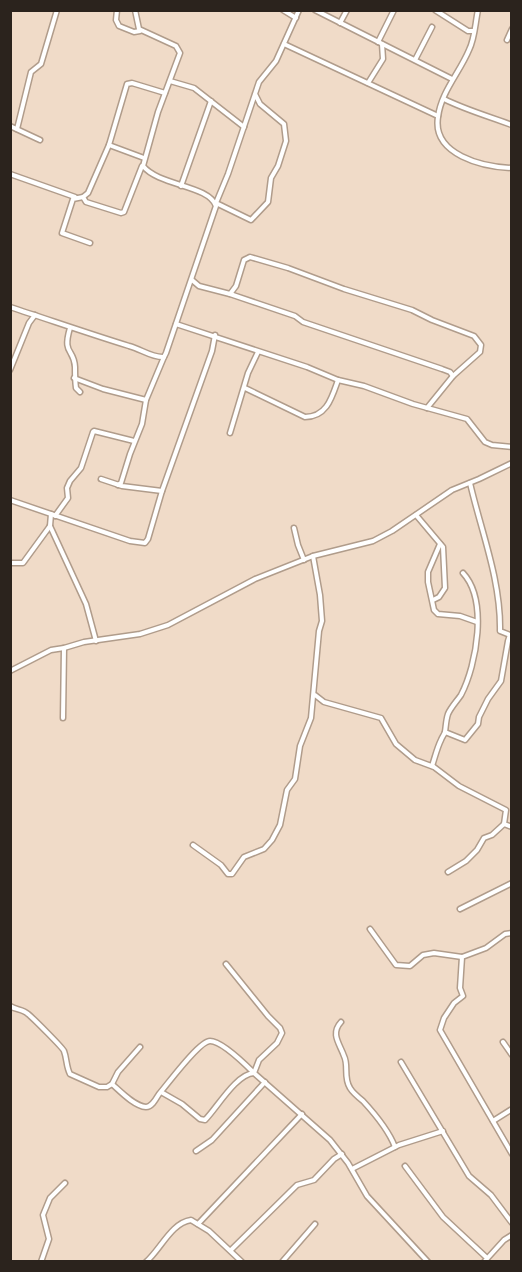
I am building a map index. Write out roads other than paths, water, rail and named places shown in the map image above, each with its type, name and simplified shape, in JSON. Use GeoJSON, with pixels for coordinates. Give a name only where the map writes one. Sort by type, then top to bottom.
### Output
{"type":"FeatureCollection","features":[{"type":"Feature","properties":{"kind":"street"},"geometry":{"type":"LineString","coordinates":[[17,129],[31,72],[41,64],[57,10]]}},
{"type":"Feature","properties":{"kind":"street"},"geometry":{"type":"LineString","coordinates":[[117,10],[116,20],[119,26],[134,32],[141,31]]}},
{"type":"Feature","properties":{"kind":"street"},"geometry":{"type":"LineString","coordinates":[[83,197],[86,202],[124,212],[180,53],[178,48],[141,31],[136,25],[135,10]]}},
{"type":"Feature","properties":{"kind":"street"},"geometry":{"type":"LineString","coordinates":[[284,10],[296,18]]}},
{"type":"Feature","properties":{"kind":"street"},"geometry":{"type":"LineString","coordinates":[[118,485],[121,483],[134,441],[142,424],[146,400],[176,324],[259,82],[276,61],[299,10]]}},
{"type":"Feature","properties":{"kind":"street"},"geometry":{"type":"LineString","coordinates":[[315,10],[452,79]]}},
{"type":"Feature","properties":{"kind":"street"},"geometry":{"type":"LineString","coordinates":[[340,23],[347,10]]}},
{"type":"Feature","properties":{"kind":"street"},"geometry":{"type":"LineString","coordinates":[[368,83],[383,59],[380,43],[394,10]]}},
{"type":"Feature","properties":{"kind":"street"},"geometry":{"type":"LineString","coordinates":[[435,10],[468,31],[473,31]]}},
{"type":"Feature","properties":{"kind":"street"},"geometry":{"type":"LineString","coordinates":[[478,10],[469,51],[452,79],[438,116],[441,138],[458,155],[483,165],[512,168]]}},
{"type":"Feature","properties":{"kind":"street"},"geometry":{"type":"LineString","coordinates":[[415,60],[432,27]]}},
{"type":"Feature","properties":{"kind":"street"},"geometry":{"type":"LineString","coordinates":[[507,40],[512,29]]}},
{"type":"Feature","properties":{"kind":"street"},"geometry":{"type":"LineString","coordinates":[[284,44],[438,116]]}},
{"type":"Feature","properties":{"kind":"street"},"geometry":{"type":"LineString","coordinates":[[170,81],[194,88],[244,127]]}},
{"type":"Feature","properties":{"kind":"street"},"geometry":{"type":"LineString","coordinates":[[10,174],[75,198],[83,197],[88,194],[109,145],[127,84],[132,83],[165,93]]}},
{"type":"Feature","properties":{"kind":"street"},"geometry":{"type":"LineString","coordinates":[[143,161],[145,169],[154,176],[200,192],[212,198],[216,203],[251,220],[268,202],[271,178],[278,166],[285,141],[284,124],[260,104],[255,94]]}},
{"type":"Feature","properties":{"kind":"street"},"geometry":{"type":"LineString","coordinates":[[444,99],[468,110],[475,110],[486,117],[512,125]]}},
{"type":"Feature","properties":{"kind":"street"},"geometry":{"type":"LineString","coordinates":[[181,186],[211,101]]}},
{"type":"Feature","properties":{"kind":"street"},"geometry":{"type":"LineString","coordinates":[[10,126],[40,140]]}},
{"type":"Feature","properties":{"kind":"street"},"geometry":{"type":"LineString","coordinates":[[109,145],[143,161]]}},
{"type":"Feature","properties":{"kind":"street"},"geometry":{"type":"LineString","coordinates":[[75,198],[62,233],[90,243]]}},
{"type":"Feature","properties":{"kind":"street"},"geometry":{"type":"LineString","coordinates":[[230,294],[236,286],[244,260],[250,257],[412,310],[474,336],[481,345],[480,352],[453,376],[427,408]]}},
{"type":"Feature","properties":{"kind":"street"},"geometry":{"type":"LineString","coordinates":[[191,280],[199,286],[295,316],[303,322],[442,369],[453,376]]}},
{"type":"Feature","properties":{"kind":"street"},"geometry":{"type":"LineString","coordinates":[[10,307],[128,345],[156,357],[164,357]]}},
{"type":"Feature","properties":{"kind":"street"},"geometry":{"type":"LineString","coordinates":[[10,370],[28,322],[35,315]]}},
{"type":"Feature","properties":{"kind":"street"},"geometry":{"type":"LineString","coordinates":[[176,324],[307,367],[338,380],[467,419],[484,442],[512,447]]}},
{"type":"Feature","properties":{"kind":"street"},"geometry":{"type":"LineString","coordinates":[[70,328],[66,342],[75,366],[76,388],[80,392]]}},
{"type":"Feature","properties":{"kind":"street"},"geometry":{"type":"LineString","coordinates":[[10,500],[130,541],[145,543],[209,360],[215,336]]}},
{"type":"Feature","properties":{"kind":"street"},"geometry":{"type":"LineString","coordinates":[[10,351],[17,353]]}},
{"type":"Feature","properties":{"kind":"street"},"geometry":{"type":"LineString","coordinates":[[230,433],[248,373],[258,352]]}},
{"type":"Feature","properties":{"kind":"street"},"geometry":{"type":"LineString","coordinates":[[74,378],[103,389],[146,400]]}},
{"type":"Feature","properties":{"kind":"street"},"geometry":{"type":"LineString","coordinates":[[245,388],[305,417],[311,417],[326,408],[333,397],[338,380]]}},
{"type":"Feature","properties":{"kind":"street"},"geometry":{"type":"LineString","coordinates":[[12,563],[24,562],[50,526],[53,515],[68,498],[67,488],[81,468],[94,431],[134,441]]}},
{"type":"Feature","properties":{"kind":"street"},"geometry":{"type":"LineString","coordinates":[[10,671],[51,650],[84,642],[140,634],[168,625],[255,579],[313,556],[373,541],[392,531],[452,490],[512,463]]}},
{"type":"Feature","properties":{"kind":"street"},"geometry":{"type":"LineString","coordinates":[[102,479],[118,485],[162,491]]}},
{"type":"Feature","properties":{"kind":"street"},"geometry":{"type":"LineString","coordinates":[[445,732],[465,740],[478,724],[488,699],[501,681],[511,635],[500,631],[499,604],[470,483]]}},
{"type":"Feature","properties":{"kind":"street"},"geometry":{"type":"LineString","coordinates":[[416,515],[443,548],[445,588],[439,597],[433,600]]}},
{"type":"Feature","properties":{"kind":"street"},"geometry":{"type":"LineString","coordinates":[[50,526],[86,604],[96,641]]}},
{"type":"Feature","properties":{"kind":"street"},"geometry":{"type":"LineString","coordinates":[[294,528],[304,560]]}},
{"type":"Feature","properties":{"kind":"street"},"geometry":{"type":"LineString","coordinates":[[440,544],[428,572],[434,610],[438,614],[460,616],[477,622]]}},
{"type":"Feature","properties":{"kind":"street"},"geometry":{"type":"LineString","coordinates":[[193,845],[232,874],[244,857],[264,849],[280,825],[287,790],[295,779],[300,746],[311,718],[315,695],[322,606],[313,556]]}},
{"type":"Feature","properties":{"kind":"street"},"geometry":{"type":"LineString","coordinates":[[432,766],[445,732],[448,715],[461,694],[472,665],[477,622],[475,596],[470,581],[463,573]]}},
{"type":"Feature","properties":{"kind":"street"},"geometry":{"type":"LineString","coordinates":[[63,718],[64,648]]}},
{"type":"Feature","properties":{"kind":"street"},"geometry":{"type":"LineString","coordinates":[[315,695],[324,702],[381,718],[396,744],[415,759],[432,766],[459,786],[506,810],[509,814],[504,824],[492,835],[483,838],[477,850],[466,861],[448,872]]}},
{"type":"Feature","properties":{"kind":"street"},"geometry":{"type":"LineString","coordinates":[[504,824],[512,826]]}},
{"type":"Feature","properties":{"kind":"street"},"geometry":{"type":"LineString","coordinates":[[460,909],[512,883]]}},
{"type":"Feature","properties":{"kind":"street"},"geometry":{"type":"LineString","coordinates":[[370,929],[396,965],[410,966],[423,955],[434,953],[462,957],[486,948],[505,934],[512,933]]}},
{"type":"Feature","properties":{"kind":"street"},"geometry":{"type":"LineString","coordinates":[[462,957],[460,988],[463,996],[454,1003],[444,1018],[440,1030],[512,1154]]}},
{"type":"Feature","properties":{"kind":"street"},"geometry":{"type":"LineString","coordinates":[[226,964],[282,1033],[277,1043],[259,1060],[254,1073]]}},
{"type":"Feature","properties":{"kind":"street"},"geometry":{"type":"LineString","coordinates":[[10,1006],[28,1014],[44,1028],[49,1037],[61,1046],[70,1074],[99,1087],[112,1084],[118,1072],[140,1047]]}},
{"type":"Feature","properties":{"kind":"street"},"geometry":{"type":"LineString","coordinates":[[341,1022],[336,1032],[338,1045],[345,1057],[346,1080],[353,1092],[376,1117],[395,1148]]}},
{"type":"Feature","properties":{"kind":"street"},"geometry":{"type":"LineString","coordinates":[[112,1084],[123,1094],[147,1107],[205,1041],[220,1044],[302,1114],[342,1154],[367,1196],[428,1262]]}},
{"type":"Feature","properties":{"kind":"street"},"geometry":{"type":"LineString","coordinates":[[503,1042],[512,1055]]}},
{"type":"Feature","properties":{"kind":"street"},"geometry":{"type":"LineString","coordinates":[[401,1062],[469,1176],[490,1196],[512,1223]]}},
{"type":"Feature","properties":{"kind":"street"},"geometry":{"type":"LineString","coordinates":[[161,1092],[182,1104],[200,1119],[205,1119],[233,1086],[249,1073],[254,1073]]}},
{"type":"Feature","properties":{"kind":"street"},"geometry":{"type":"LineString","coordinates":[[196,1151],[212,1140],[265,1082]]}},
{"type":"Feature","properties":{"kind":"street"},"geometry":{"type":"LineString","coordinates":[[493,1121],[512,1109]]}},
{"type":"Feature","properties":{"kind":"street"},"geometry":{"type":"LineString","coordinates":[[198,1224],[302,1114]]}},
{"type":"Feature","properties":{"kind":"street"},"geometry":{"type":"LineString","coordinates":[[352,1168],[395,1148],[443,1131]]}},
{"type":"Feature","properties":{"kind":"street"},"geometry":{"type":"LineString","coordinates":[[231,1250],[254,1230],[297,1185],[314,1180],[342,1154]]}},
{"type":"Feature","properties":{"kind":"street"},"geometry":{"type":"LineString","coordinates":[[405,1166],[443,1217],[485,1260],[512,1235]]}},
{"type":"Feature","properties":{"kind":"street"},"geometry":{"type":"LineString","coordinates":[[41,1262],[49,1239],[43,1215],[50,1198],[65,1183]]}},
{"type":"Feature","properties":{"kind":"street"},"geometry":{"type":"LineString","coordinates":[[146,1262],[173,1230],[183,1221],[191,1220],[231,1250],[242,1262]]}},
{"type":"Feature","properties":{"kind":"street"},"geometry":{"type":"LineString","coordinates":[[282,1262],[315,1224]]}}]}
